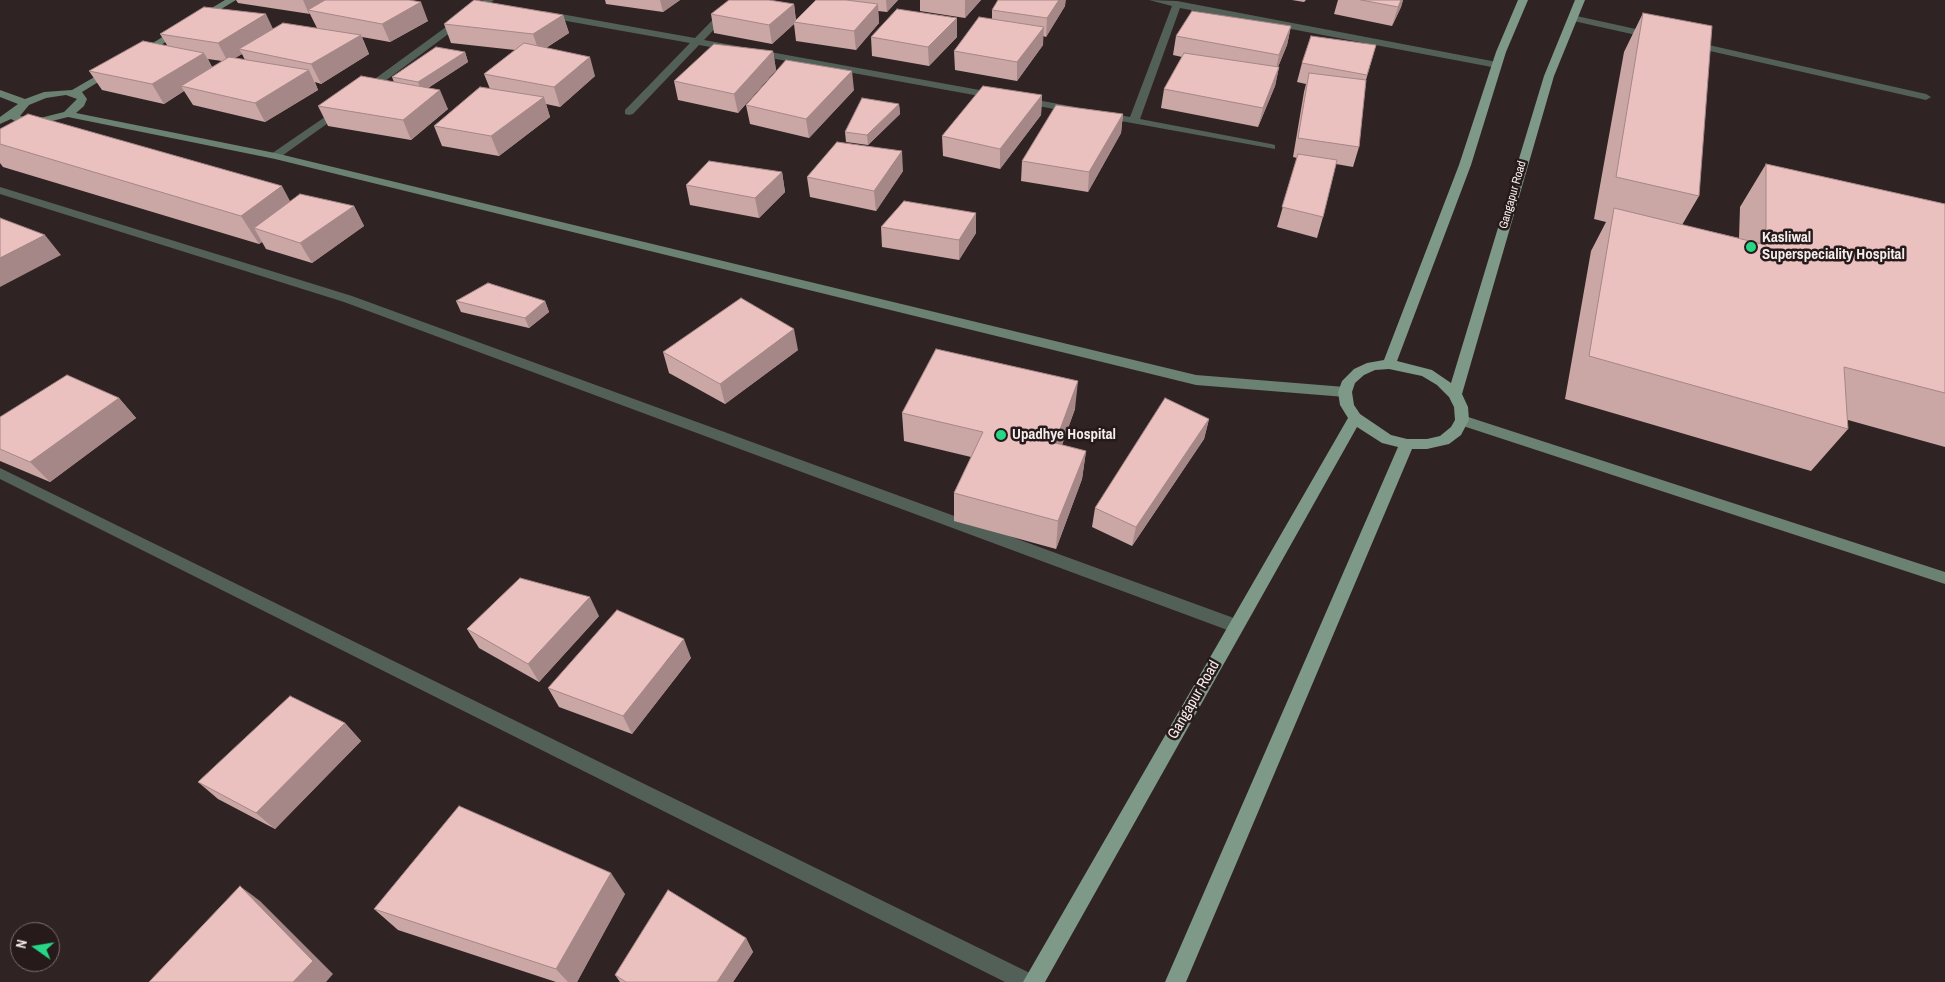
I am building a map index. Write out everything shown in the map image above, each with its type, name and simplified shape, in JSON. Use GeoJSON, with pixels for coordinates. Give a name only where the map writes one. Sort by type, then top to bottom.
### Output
{"type":"FeatureCollection","features":[{"type":"Feature","properties":{"kind":"main road"},"geometry":{"type":"LineString","coordinates":[[1389,364],[1465,165],[1497,65],[1524,0]]}},
{"type":"Feature","properties":{"kind":"main road","name":"Gangapur Road"},"geometry":{"type":"LineString","coordinates":[[1455,394],[1549,76],[1580,0]]}},
{"type":"Feature","properties":{"kind":"main road"},"geometry":{"type":"LineString","coordinates":[[1389,364],[1427,373],[1442,382],[1455,394],[1461,407],[1462,420],[1456,431],[1444,440],[1427,444],[1407,444],[1387,439],[1370,430],[1355,418],[1347,405],[1345,392],[1349,381],[1359,372],[1372,366],[1389,364]]}},
{"type":"Feature","properties":{"kind":"main road","name":"Gangapur Road"},"geometry":{"type":"LineString","coordinates":[[1033,982],[1355,418]]}},
{"type":"Feature","properties":{"kind":"main road"},"geometry":{"type":"LineString","coordinates":[[1175,982],[1407,444]]}},
{"type":"Feature","properties":{"kind":"street"},"geometry":{"type":"LineString","coordinates":[[74,93],[231,0]]}},
{"type":"Feature","properties":{"kind":"street"},"geometry":{"type":"LineString","coordinates":[[630,112],[737,0]]}},
{"type":"Feature","properties":{"kind":"street"},"geometry":{"type":"LineString","coordinates":[[1154,0],[1497,65]]}},
{"type":"Feature","properties":{"kind":"street"},"geometry":{"type":"LineString","coordinates":[[275,156],[490,3]]}},
{"type":"Feature","properties":{"kind":"street"},"geometry":{"type":"LineString","coordinates":[[1134,121],[1177,4]]}},
{"type":"Feature","properties":{"kind":"street"},"geometry":{"type":"LineString","coordinates":[[533,12],[697,40],[1271,147]]}},
{"type":"Feature","properties":{"kind":"street"},"geometry":{"type":"LineString","coordinates":[[1572,18],[1926,97]]}},
{"type":"Feature","properties":{"kind":"street"},"geometry":{"type":"LineString","coordinates":[[0,93],[25,103]]}},
{"type":"Feature","properties":{"kind":"street"},"geometry":{"type":"LineString","coordinates":[[0,121],[15,113],[25,103],[44,95],[74,93],[80,95],[80,104],[68,114]]}},
{"type":"Feature","properties":{"kind":"street"},"geometry":{"type":"LineString","coordinates":[[15,113],[19,120],[36,122]]}},
{"type":"Feature","properties":{"kind":"street"},"geometry":{"type":"LineString","coordinates":[[22,131],[36,122],[68,114],[275,156],[1196,380],[1345,392]]}},
{"type":"Feature","properties":{"kind":"street"},"geometry":{"type":"LineString","coordinates":[[0,190],[348,299],[1236,626]]}},
{"type":"Feature","properties":{"kind":"street"},"geometry":{"type":"LineString","coordinates":[[1462,420],[1945,578]]}},
{"type":"Feature","properties":{"kind":"street"},"geometry":{"type":"LineString","coordinates":[[0,473],[1027,982]]}},
{"type":"Feature","properties":{"kind":"building"},"geometry":{"type":"Polygon","coordinates":[[[325,0],[409,0],[421,2],[382,24],[308,10],[325,0]]]}},
{"type":"Feature","properties":{"kind":"building"},"geometry":{"type":"Polygon","coordinates":[[[474,0],[563,15],[533,34],[444,24],[474,0]]]}},
{"type":"Feature","properties":{"kind":"building"},"geometry":{"type":"Polygon","coordinates":[[[729,0],[769,0],[794,4],[769,25],[711,14],[729,0]]]}},
{"type":"Feature","properties":{"kind":"building"},"geometry":{"type":"Polygon","coordinates":[[[816,0],[846,0],[878,4],[854,31],[794,22],[816,0]]]}},
{"type":"Feature","properties":{"kind":"building"},"geometry":{"type":"Polygon","coordinates":[[[998,0],[1059,0],[1047,18],[992,10],[998,0]]]}},
{"type":"Feature","properties":{"kind":"building"},"geometry":{"type":"Polygon","coordinates":[[[1361,0],[1401,0],[1398,7],[1361,0]]]}},
{"type":"Feature","properties":{"kind":"building"},"geometry":{"type":"Polygon","coordinates":[[[204,7],[266,14],[218,43],[160,34],[204,7]]]}},
{"type":"Feature","properties":{"kind":"building"},"geometry":{"type":"Polygon","coordinates":[[[897,9],[957,18],[928,47],[871,37],[897,9]]]}},
{"type":"Feature","properties":{"kind":"building"},"geometry":{"type":"Polygon","coordinates":[[[1192,11],[1291,26],[1279,55],[1176,36],[1192,11]]]}},
{"type":"Feature","properties":{"kind":"building"},"geometry":{"type":"Polygon","coordinates":[[[1643,13],[1712,26],[1699,196],[1616,177],[1643,13]]]}},
{"type":"Feature","properties":{"kind":"building"},"geometry":{"type":"Polygon","coordinates":[[[979,17],[1044,27],[1017,62],[954,51],[979,17]]]}},
{"type":"Feature","properties":{"kind":"building"},"geometry":{"type":"Polygon","coordinates":[[[283,23],[361,35],[311,64],[239,49],[283,23]]]}},
{"type":"Feature","properties":{"kind":"building"},"geometry":{"type":"Polygon","coordinates":[[[1311,36],[1376,45],[1367,75],[1302,63],[1311,36]]]}},
{"type":"Feature","properties":{"kind":"building"},"geometry":{"type":"Polygon","coordinates":[[[143,41],[204,53],[152,84],[89,71],[143,41]]]}},
{"type":"Feature","properties":{"kind":"building"},"geometry":{"type":"Polygon","coordinates":[[[524,43],[590,57],[554,87],[484,74],[524,43]]]}},
{"type":"Feature","properties":{"kind":"building"},"geometry":{"type":"Polygon","coordinates":[[[714,44],[773,51],[734,94],[674,81],[714,44]]]}},
{"type":"Feature","properties":{"kind":"building"},"geometry":{"type":"Polygon","coordinates":[[[436,47],[465,52],[418,82],[392,77],[436,47]]]}},
{"type":"Feature","properties":{"kind":"building"},"geometry":{"type":"Polygon","coordinates":[[[1184,53],[1279,67],[1263,108],[1164,89],[1184,53]]]}},
{"type":"Feature","properties":{"kind":"building"},"geometry":{"type":"Polygon","coordinates":[[[229,57],[309,70],[255,103],[181,86],[229,57]]]}},
{"type":"Feature","properties":{"kind":"building"},"geometry":{"type":"Polygon","coordinates":[[[786,60],[852,71],[806,119],[746,105],[786,60]]]}},
{"type":"Feature","properties":{"kind":"building"},"geometry":{"type":"Polygon","coordinates":[[[1309,73],[1366,80],[1359,147],[1298,138],[1309,73]]]}},
{"type":"Feature","properties":{"kind":"building"},"geometry":{"type":"Polygon","coordinates":[[[361,76],[440,90],[403,120],[318,106],[361,76]]]}},
{"type":"Feature","properties":{"kind":"building"},"geometry":{"type":"Polygon","coordinates":[[[983,86],[1042,95],[1000,149],[942,136],[983,86]]]}},
{"type":"Feature","properties":{"kind":"building"},"geometry":{"type":"Polygon","coordinates":[[[480,87],[544,97],[491,136],[434,126],[480,87]]]}},
{"type":"Feature","properties":{"kind":"building"},"geometry":{"type":"Polygon","coordinates":[[[862,98],[899,104],[867,135],[845,132],[862,98]]]}},
{"type":"Feature","properties":{"kind":"building"},"geometry":{"type":"Polygon","coordinates":[[[1056,105],[1123,114],[1089,172],[1022,161],[1056,105]]]}},
{"type":"Feature","properties":{"kind":"building"},"geometry":{"type":"Polygon","coordinates":[[[28,114],[282,186],[241,216],[0,144],[0,129],[28,114]]]}},
{"type":"Feature","properties":{"kind":"building"},"geometry":{"type":"Polygon","coordinates":[[[837,142],[902,151],[874,191],[807,177],[837,142]]]}},
{"type":"Feature","properties":{"kind":"building"},"geometry":{"type":"Polygon","coordinates":[[[1298,154],[1337,160],[1323,217],[1282,207],[1298,154]]]}},
{"type":"Feature","properties":{"kind":"building"},"geometry":{"type":"Polygon","coordinates":[[[709,161],[782,172],[755,198],[686,185],[709,161]]]}},
{"type":"Feature","properties":{"kind":"building"},"geometry":{"type":"Polygon","coordinates":[[[1766,164],[1945,204],[1945,393],[1844,367],[1848,429],[1589,356],[1614,208],[1766,245],[1766,164]]]}},
{"type":"Feature","properties":{"kind":"building"},"geometry":{"type":"Polygon","coordinates":[[[300,194],[354,206],[300,243],[254,228],[300,194]]]}},
{"type":"Feature","properties":{"kind":"building"},"geometry":{"type":"Polygon","coordinates":[[[904,201],[976,213],[959,240],[881,227],[904,201]]]}},
{"type":"Feature","properties":{"kind":"building"},"geometry":{"type":"Polygon","coordinates":[[[0,218],[45,235],[0,258],[0,218]]]}},
{"type":"Feature","properties":{"kind":"building"},"geometry":{"type":"Polygon","coordinates":[[[488,283],[545,301],[525,318],[456,301],[488,283]]]}},
{"type":"Feature","properties":{"kind":"building"},"geometry":{"type":"Polygon","coordinates":[[[741,298],[794,329],[720,384],[663,352],[741,298]]]}},
{"type":"Feature","properties":{"kind":"building"},"geometry":{"type":"Polygon","coordinates":[[[936,349],[1078,381],[1055,443],[1086,451],[1058,521],[954,493],[983,432],[902,413],[936,349]]]}},
{"type":"Feature","properties":{"kind":"building"},"geometry":{"type":"Polygon","coordinates":[[[67,375],[119,398],[30,462],[0,449],[0,417],[67,375]]]}},
{"type":"Feature","properties":{"kind":"building"},"geometry":{"type":"Polygon","coordinates":[[[1165,398],[1209,419],[1136,527],[1095,508],[1165,398]]]}},
{"type":"Feature","properties":{"kind":"building"},"geometry":{"type":"Polygon","coordinates":[[[520,578],[590,597],[528,664],[467,629],[520,578]]]}},
{"type":"Feature","properties":{"kind":"building"},"geometry":{"type":"Polygon","coordinates":[[[617,610],[684,639],[623,716],[548,688],[617,610]]]}},
{"type":"Feature","properties":{"kind":"building"},"geometry":{"type":"Polygon","coordinates":[[[290,696],[345,723],[256,813],[198,782],[290,696]]]}},
{"type":"Feature","properties":{"kind":"building"},"geometry":{"type":"Polygon","coordinates":[[[459,806],[611,873],[556,969],[374,909],[459,806]]]}},
{"type":"Feature","properties":{"kind":"building"},"geometry":{"type":"Polygon","coordinates":[[[240,886],[313,961],[293,982],[149,982],[240,886]]]}},
{"type":"Feature","properties":{"kind":"building"},"geometry":{"type":"Polygon","coordinates":[[[668,890],[746,938],[717,982],[626,982],[615,975],[668,890]]]}},
{"type":"Feature","properties":{"kind":"place","name":"Kasliwal Superspeciality Hospital"},"geometry":{"type":"Point","coordinates":[1751,247]}},
{"type":"Feature","properties":{"kind":"place","name":"Upadhye Hospital"},"geometry":{"type":"Point","coordinates":[1001,435]}}]}
